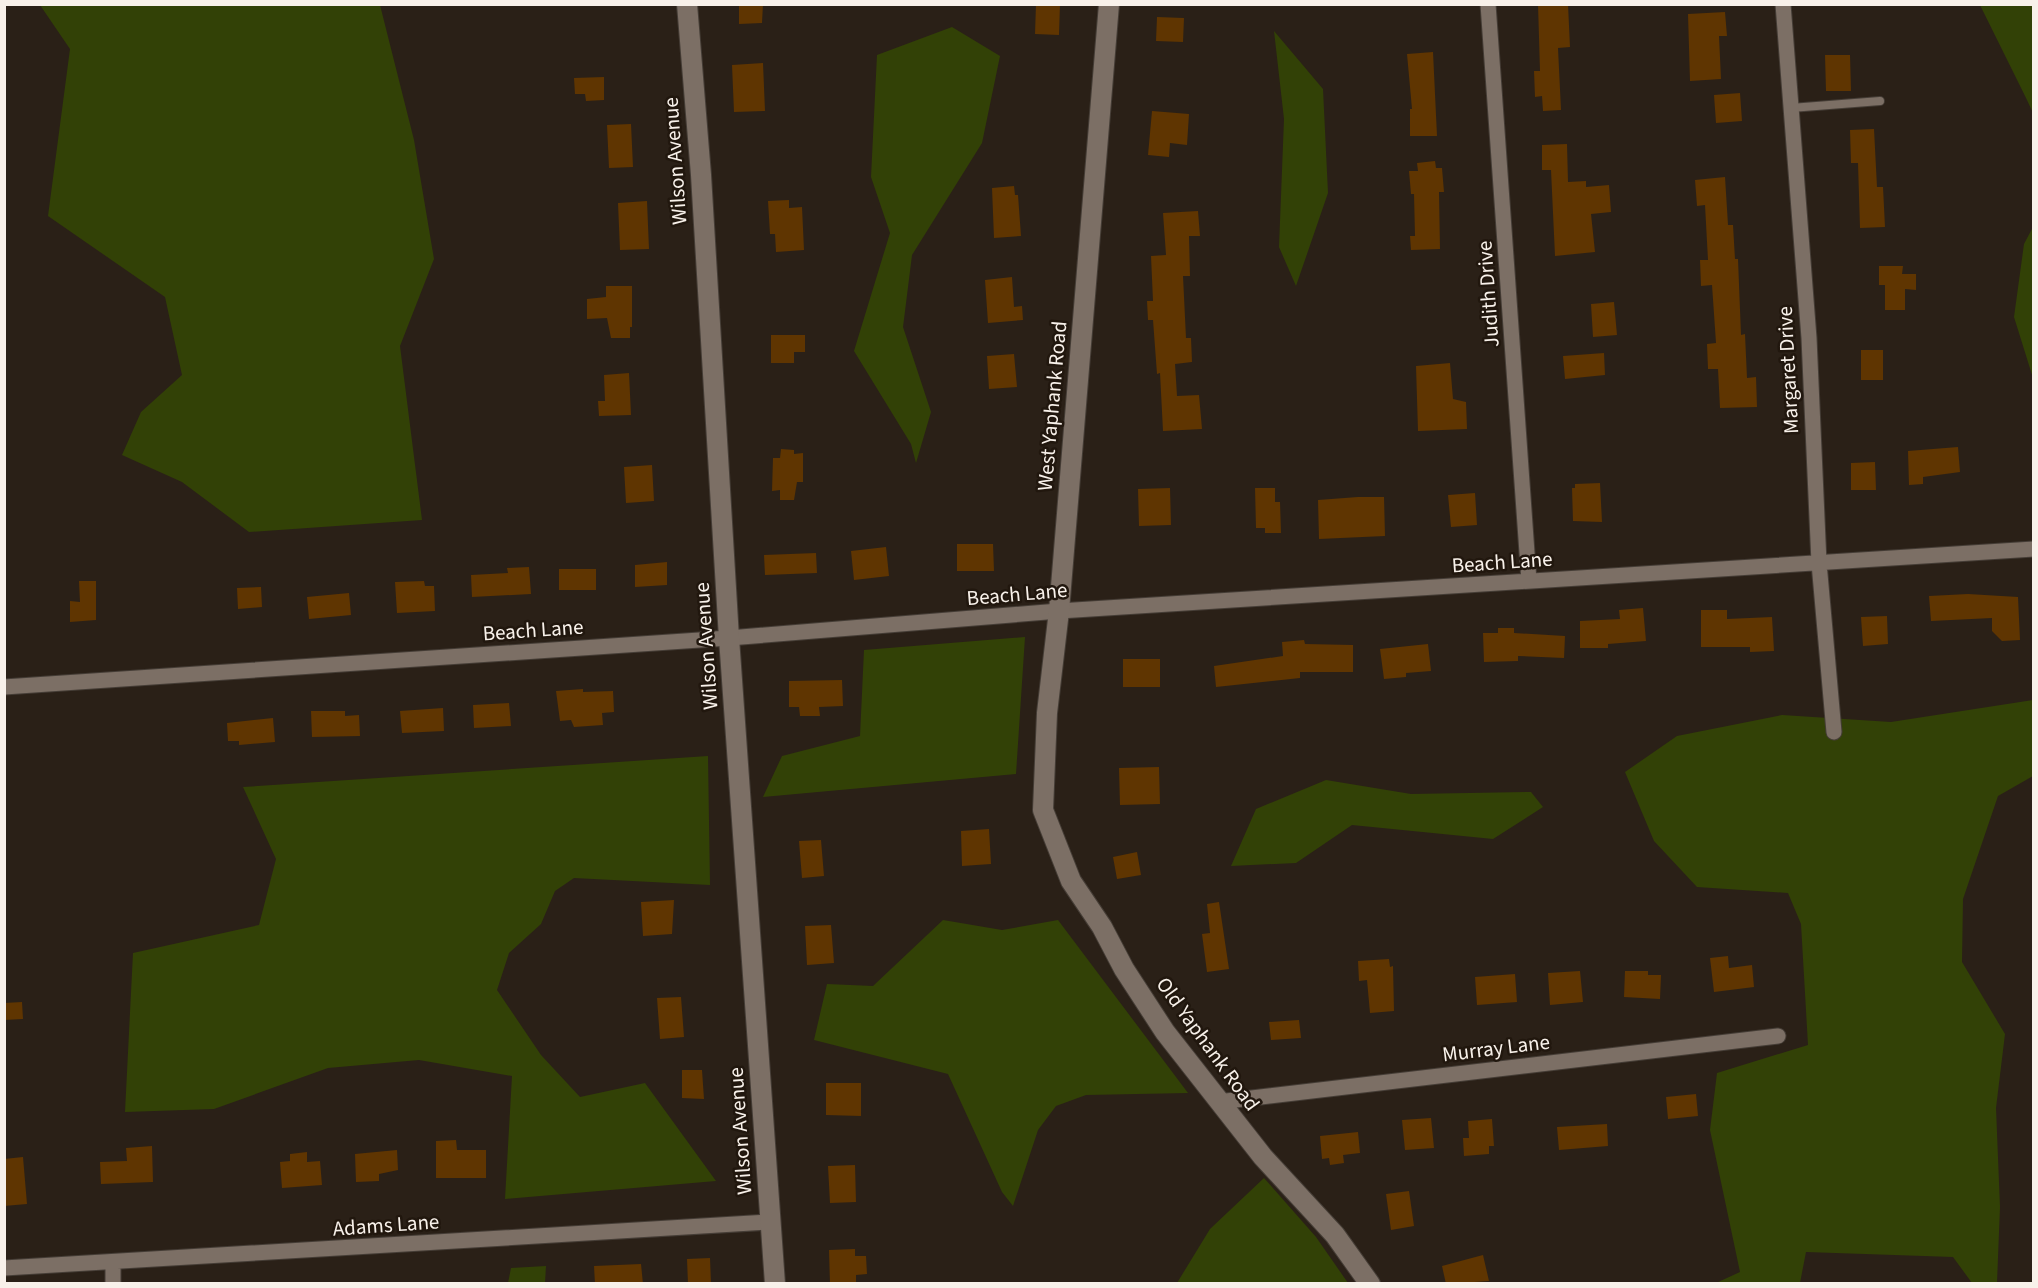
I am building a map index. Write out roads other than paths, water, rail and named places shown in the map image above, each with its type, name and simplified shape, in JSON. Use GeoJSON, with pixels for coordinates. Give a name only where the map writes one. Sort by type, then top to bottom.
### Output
{"type":"FeatureCollection","features":[{"type":"Feature","properties":{"kind":"street","name":"Wilson Avenue"},"geometry":{"type":"LineString","coordinates":[[687,4],[701,175],[729,638],[775,1284]]}},
{"type":"Feature","properties":{"kind":"street","name":"West Yaphank Road"},"geometry":{"type":"LineString","coordinates":[[1043,810],[1047,713],[1059,611],[1109,4]]}},
{"type":"Feature","properties":{"kind":"street","name":"Judith Drive"},"geometry":{"type":"LineString","coordinates":[[1488,4],[1529,581]]}},
{"type":"Feature","properties":{"kind":"street","name":"Margaret Drive"},"geometry":{"type":"LineString","coordinates":[[1783,4],[1809,338],[1819,563],[1834,732]]}},
{"type":"Feature","properties":{"kind":"street","name":"Beach Lane"},"geometry":{"type":"LineString","coordinates":[[4,687],[729,638],[1059,611],[2034,549]]}},
{"type":"Feature","properties":{"kind":"street","name":"Old Yaphank Road"},"geometry":{"type":"LineString","coordinates":[[1043,810],[1071,881],[1102,927],[1124,969],[1165,1032],[1263,1157],[1335,1235],[1370,1284]]}},
{"type":"Feature","properties":{"kind":"street","name":"Murray Lane"},"geometry":{"type":"LineString","coordinates":[[1218,1102],[1778,1036]]}},
{"type":"Feature","properties":{"kind":"street","name":"Adams Lane"},"geometry":{"type":"LineString","coordinates":[[4,1268],[770,1221]]}},
{"type":"Feature","properties":{"kind":"street"},"geometry":{"type":"LineString","coordinates":[[113,1263],[114,1284]]}},
{"type":"Feature","properties":{"kind":"lane"},"geometry":{"type":"LineString","coordinates":[[1791,108],[1880,101]]}}]}
